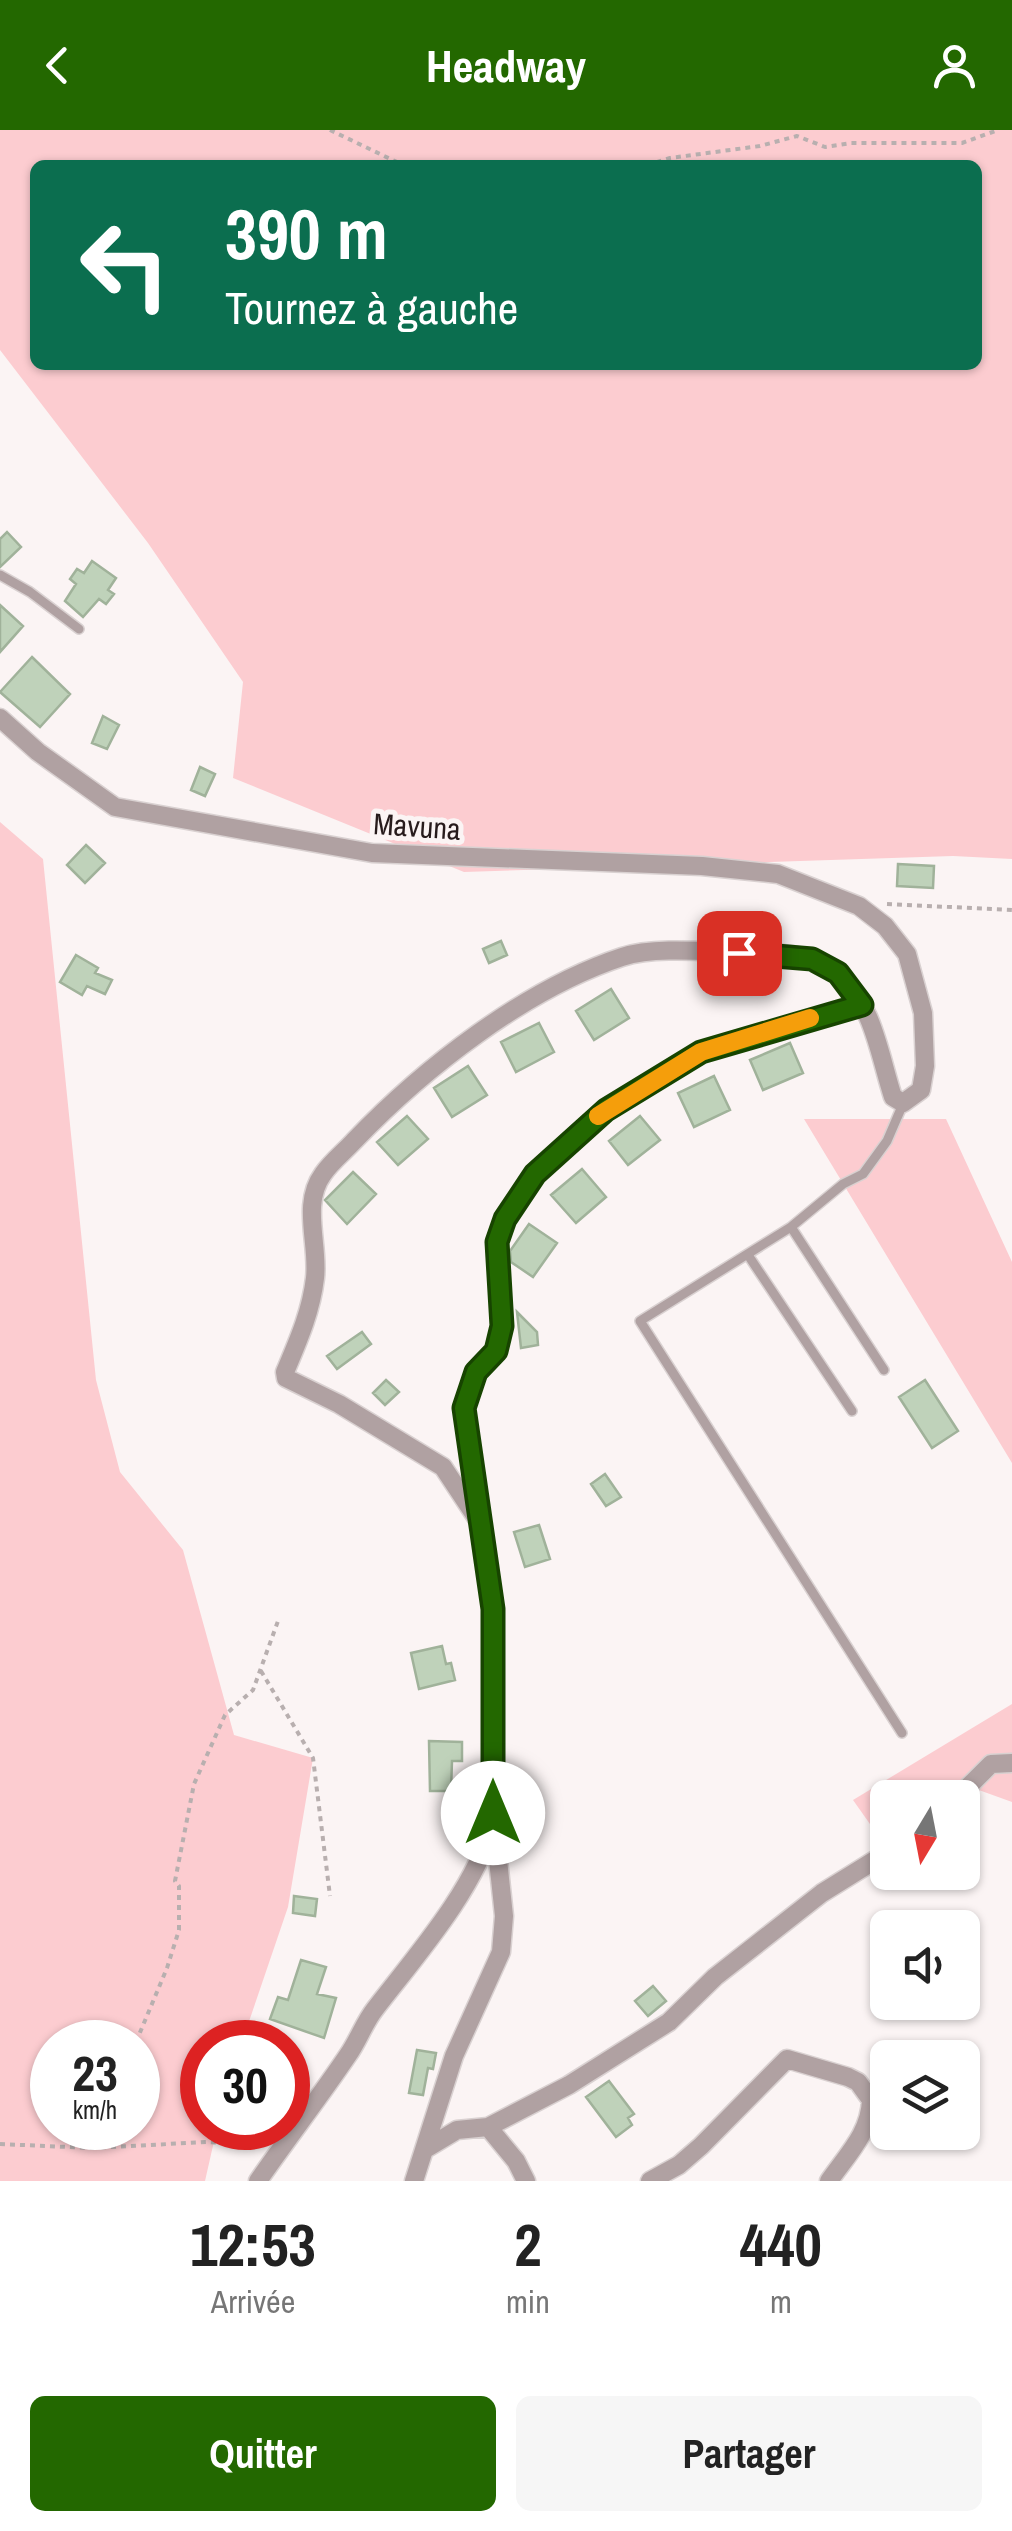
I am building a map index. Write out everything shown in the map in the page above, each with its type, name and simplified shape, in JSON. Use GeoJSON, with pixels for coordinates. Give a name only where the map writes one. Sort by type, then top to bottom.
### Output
{"type":"FeatureCollection","features":[{"type":"Feature","properties":{"kind":"street","name":"Mavuna"},"geometry":{"type":"LineString","coordinates":[[0,718],[38,752],[114,807],[372,853],[702,866],[778,874],[859,906]]}},
{"type":"Feature","properties":{"kind":"street"},"geometry":{"type":"LineString","coordinates":[[482,1526],[443,1467],[339,1404],[286,1378],[285,1372],[308,1318],[315,1274],[311,1204],[321,1176],[394,1100],[494,1024],[556,986],[626,956],[716,952],[812,959],[838,973],[862,1005],[875,1027],[893,1097],[904,1103],[921,1090],[925,1066],[924,1014],[907,954],[884,926],[859,906]]}},
{"type":"Feature","properties":{"kind":"street"},"geometry":{"type":"LineString","coordinates":[[414,2181],[454,2056],[501,1952],[504,1916],[493,1813],[493,1609],[464,1408],[476,1372],[496,1351],[502,1326],[497,1242],[505,1219],[535,1174],[606,1110],[701,1052],[862,1005]]}},
{"type":"Feature","properties":{"kind":"street"},"geometry":{"type":"LineString","coordinates":[[975,1780],[991,1764],[1012,1763]]}},
{"type":"Feature","properties":{"kind":"street"},"geometry":{"type":"LineString","coordinates":[[310,2108],[350,2052],[373,2011],[402,1978],[462,1889],[487,1842],[493,1813]]}},
{"type":"Feature","properties":{"kind":"street"},"geometry":{"type":"LineString","coordinates":[[427,2148],[458,2130],[488,2127],[569,2085],[669,2022],[715,1976],[822,1893],[870,1863]]}},
{"type":"Feature","properties":{"kind":"street"},"geometry":{"type":"LineString","coordinates":[[650,2181],[701,2146],[786,2059],[848,2077],[858,2082],[872,2100],[870,2118],[859,2140],[829,2181]]}},
{"type":"Feature","properties":{"kind":"street"},"geometry":{"type":"LineString","coordinates":[[488,2127],[516,2161],[526,2181]]}},
{"type":"Feature","properties":{"kind":"street"},"geometry":{"type":"LineString","coordinates":[[258,2181],[280,2150]]}},
{"type":"Feature","properties":{"kind":"lane"},"geometry":{"type":"LineString","coordinates":[[0,575],[11,578],[78,629]]}},
{"type":"Feature","properties":{"kind":"lane"},"geometry":{"type":"LineString","coordinates":[[902,1733],[640,1321],[791,1227],[843,1184],[864,1174],[887,1141],[904,1103]]}},
{"type":"Feature","properties":{"kind":"lane"},"geometry":{"type":"LineString","coordinates":[[791,1227],[884,1370]]}},
{"type":"Feature","properties":{"kind":"lane"},"geometry":{"type":"LineString","coordinates":[[748,1254],[852,1411]]}},
{"type":"Feature","properties":{"kind":"path"},"geometry":{"type":"LineString","coordinates":[[330,130],[393,160]]}},
{"type":"Feature","properties":{"kind":"path"},"geometry":{"type":"LineString","coordinates":[[663,160],[760,146],[798,136],[825,147],[852,142],[962,142],[998,130]]}},
{"type":"Feature","properties":{"kind":"path"},"geometry":{"type":"LineString","coordinates":[[859,906],[1012,910]]}},
{"type":"Feature","properties":{"kind":"path"},"geometry":{"type":"LineString","coordinates":[[145,2020],[179,1930],[179,1886],[175,1881],[194,1784],[226,1715],[253,1690],[278,1621]]}},
{"type":"Feature","properties":{"kind":"path"},"geometry":{"type":"LineString","coordinates":[[260,1670],[313,1758],[330,1896]]}},
{"type":"Feature","properties":{"kind":"path"},"geometry":{"type":"LineString","coordinates":[[0,2144],[30,2145]]}},
{"type":"Feature","properties":{"kind":"shaded area"},"geometry":{"type":"Polygon","coordinates":[[[0,130],[1012,130],[1012,859],[953,856],[464,872],[233,778],[243,682],[148,543],[0,350],[0,130]]]}},
{"type":"Feature","properties":{"kind":"shaded area"},"geometry":{"type":"Polygon","coordinates":[[[0,822],[43,859],[96,1380],[120,1472],[183,1550],[234,1735],[313,1758],[288,1907],[249,2020],[180,2020],[180,2150],[212,2150],[205,2181],[0,2181],[0,822]]]}},
{"type":"Feature","properties":{"kind":"shaded area"},"geometry":{"type":"Polygon","coordinates":[[[804,1119],[946,1119],[1012,1262],[1012,1463],[804,1119]]]}},
{"type":"Feature","properties":{"kind":"shaded area"},"geometry":{"type":"Polygon","coordinates":[[[1012,1704],[1012,1802],[980,1790],[980,1780],[886,1780],[1012,1704]]]}},
{"type":"Feature","properties":{"kind":"shaded area"},"geometry":{"type":"Polygon","coordinates":[[[870,1790],[870,1824],[853,1800],[870,1790]]]}},
{"type":"Feature","properties":{"kind":"building"},"geometry":{"type":"Polygon","coordinates":[[[7,532],[21,547],[0,567],[0,539],[7,532]]]}},
{"type":"Feature","properties":{"kind":"building"},"geometry":{"type":"Polygon","coordinates":[[[92,561],[116,578],[108,590],[114,594],[106,604],[99,599],[83,617],[65,601],[76,584],[70,579],[77,569],[84,573],[92,561]]]}},
{"type":"Feature","properties":{"kind":"building"},"geometry":{"type":"Polygon","coordinates":[[[0,605],[23,626],[0,652],[0,605]]]}},
{"type":"Feature","properties":{"kind":"building"},"geometry":{"type":"Polygon","coordinates":[[[32,657],[70,694],[40,727],[0,692],[32,657]]]}},
{"type":"Feature","properties":{"kind":"building"},"geometry":{"type":"Polygon","coordinates":[[[103,716],[119,725],[107,749],[92,743],[103,716]]]}},
{"type":"Feature","properties":{"kind":"building"},"geometry":{"type":"Polygon","coordinates":[[[200,767],[215,774],[205,796],[191,790],[200,767]]]}},
{"type":"Feature","properties":{"kind":"building"},"geometry":{"type":"Polygon","coordinates":[[[86,845],[105,863],[85,883],[67,865],[86,845]]]}},
{"type":"Feature","properties":{"kind":"building"},"geometry":{"type":"Polygon","coordinates":[[[898,864],[934,866],[933,888],[897,886],[898,864]]]}},
{"type":"Feature","properties":{"kind":"building"},"geometry":{"type":"Polygon","coordinates":[[[501,941],[507,955],[489,963],[483,949],[501,941]]]}},
{"type":"Feature","properties":{"kind":"building"},"geometry":{"type":"Polygon","coordinates":[[[76,955],[98,968],[95,973],[112,980],[105,994],[87,986],[82,995],[60,982],[76,955]]]}},
{"type":"Feature","properties":{"kind":"building"},"geometry":{"type":"Polygon","coordinates":[[[611,989],[629,1018],[594,1040],[576,1011],[611,989]]]}},
{"type":"Feature","properties":{"kind":"building"},"geometry":{"type":"Polygon","coordinates":[[[539,1023],[554,1052],[516,1072],[501,1042],[539,1023]]]}},
{"type":"Feature","properties":{"kind":"building"},"geometry":{"type":"Polygon","coordinates":[[[790,1043],[803,1073],[763,1090],[750,1060],[790,1043]]]}},
{"type":"Feature","properties":{"kind":"building"},"geometry":{"type":"Polygon","coordinates":[[[468,1066],[487,1095],[452,1117],[434,1088],[468,1066]]]}},
{"type":"Feature","properties":{"kind":"building"},"geometry":{"type":"Polygon","coordinates":[[[714,1076],[730,1110],[694,1127],[678,1093],[714,1076]]]}},
{"type":"Feature","properties":{"kind":"building"},"geometry":{"type":"Polygon","coordinates":[[[407,1116],[428,1139],[398,1165],[377,1142],[407,1116]]]}},
{"type":"Feature","properties":{"kind":"building"},"geometry":{"type":"Polygon","coordinates":[[[640,1116],[660,1140],[628,1165],[609,1141],[640,1116]]]}},
{"type":"Feature","properties":{"kind":"building"},"geometry":{"type":"Polygon","coordinates":[[[582,1169],[606,1197],[576,1223],[551,1195],[582,1169]]]}},
{"type":"Feature","properties":{"kind":"building"},"geometry":{"type":"Polygon","coordinates":[[[353,1172],[376,1194],[347,1224],[325,1200],[353,1172]]]}},
{"type":"Feature","properties":{"kind":"building"},"geometry":{"type":"Polygon","coordinates":[[[529,1224],[557,1243],[533,1277],[511,1262],[510,1251],[529,1224]]]}},
{"type":"Feature","properties":{"kind":"building"},"geometry":{"type":"Polygon","coordinates":[[[517,1312],[537,1332],[538,1345],[521,1348],[517,1312]]]}},
{"type":"Feature","properties":{"kind":"building"},"geometry":{"type":"Polygon","coordinates":[[[362,1332],[371,1344],[337,1369],[327,1356],[362,1332]]]}},
{"type":"Feature","properties":{"kind":"building"},"geometry":{"type":"Polygon","coordinates":[[[386,1380],[399,1392],[385,1405],[373,1393],[386,1380]]]}},
{"type":"Feature","properties":{"kind":"building"},"geometry":{"type":"Polygon","coordinates":[[[925,1380],[958,1431],[932,1448],[899,1397],[925,1380]]]}},
{"type":"Feature","properties":{"kind":"building"},"geometry":{"type":"Polygon","coordinates":[[[605,1474],[621,1497],[606,1506],[591,1484],[605,1474]]]}},
{"type":"Feature","properties":{"kind":"building"},"geometry":{"type":"Polygon","coordinates":[[[539,1525],[550,1559],[525,1567],[514,1532],[539,1525]]]}},
{"type":"Feature","properties":{"kind":"building"},"geometry":{"type":"Polygon","coordinates":[[[442,1646],[455,1680],[419,1689],[411,1653],[442,1646]]]}},
{"type":"Feature","properties":{"kind":"building"},"geometry":{"type":"Polygon","coordinates":[[[429,1741],[462,1742],[462,1761],[452,1761],[451,1791],[430,1791],[429,1741]]]}},
{"type":"Feature","properties":{"kind":"building"},"geometry":{"type":"Polygon","coordinates":[[[294,1896],[317,1899],[315,1916],[293,1913],[294,1896]]]}},
{"type":"Feature","properties":{"kind":"building"},"geometry":{"type":"Polygon","coordinates":[[[301,1960],[326,1967],[317,1994],[336,1998],[324,2038],[310,2033],[310,2020],[270,2019],[278,1997],[288,2000],[301,1960]]]}},
{"type":"Feature","properties":{"kind":"building"},"geometry":{"type":"Polygon","coordinates":[[[653,1986],[666,2001],[648,2016],[635,2001],[653,1986]]]}},
{"type":"Feature","properties":{"kind":"building"},"geometry":{"type":"Polygon","coordinates":[[[417,2050],[436,2053],[433,2069],[428,2068],[423,2095],[409,2093],[417,2050]]]}},
{"type":"Feature","properties":{"kind":"building"},"geometry":{"type":"Polygon","coordinates":[[[609,2081],[634,2114],[628,2118],[632,2125],[616,2137],[586,2097],[609,2081]]]}},
{"type":"Feature","properties":{"kind":"slow traffic"},"geometry":{"type":"LineString","coordinates":[[598,1116],[701,1052],[810,1018]]}},
{"type":"Feature","properties":{"kind":"route"},"geometry":{"type":"LineString","coordinates":[[493,1813],[493,1609],[464,1408],[476,1372],[496,1351],[502,1326],[497,1242],[505,1219],[535,1174],[606,1110],[701,1052],[862,1005],[838,973],[812,959],[739,953]]}}]}
